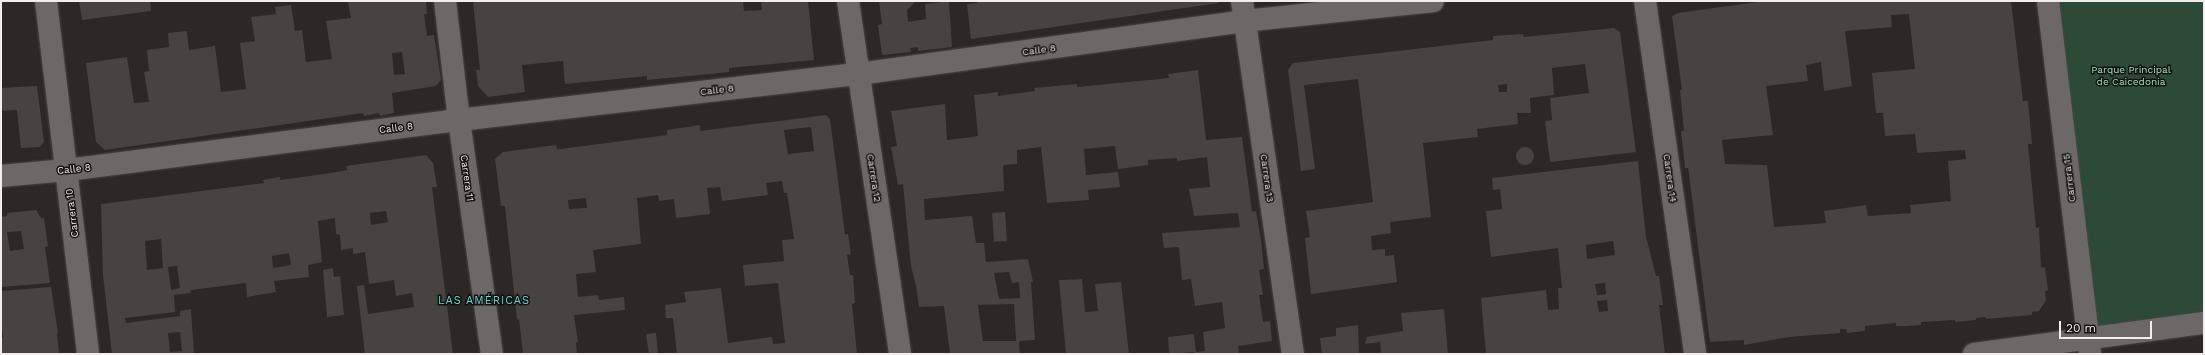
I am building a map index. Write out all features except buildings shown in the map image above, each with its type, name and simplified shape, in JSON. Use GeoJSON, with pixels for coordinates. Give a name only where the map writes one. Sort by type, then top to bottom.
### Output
{"type":"FeatureCollection","features":[{"type":"Feature","properties":{"kind":"street","name":"Carrera 10"},"geometry":{"type":"LineString","coordinates":[[46,1],[88,354]]}},
{"type":"Feature","properties":{"kind":"street","name":"Carrera 11"},"geometry":{"type":"LineString","coordinates":[[445,1],[459,120],[492,354]]}},
{"type":"Feature","properties":{"kind":"street","name":"Carrera 12"},"geometry":{"type":"LineString","coordinates":[[848,1],[900,354]]}},
{"type":"Feature","properties":{"kind":"street","name":"Calle 8"},"geometry":{"type":"LineString","coordinates":[[1,176],[66,170],[459,120],[858,74],[1243,11],[1433,1]]}},
{"type":"Feature","properties":{"kind":"street","name":"Carrera 14"},"geometry":{"type":"LineString","coordinates":[[1645,1],[1695,354]]}},
{"type":"Feature","properties":{"kind":"street","name":"Carrera 15"},"geometry":{"type":"LineString","coordinates":[[2048,1],[2089,346]]}},
{"type":"Feature","properties":{"kind":"street","name":"Carrera 13"},"geometry":{"type":"LineString","coordinates":[[1243,11],[1293,354]]}},
{"type":"Feature","properties":{"kind":"street"},"geometry":{"type":"LineString","coordinates":[[1974,354],[2089,346],[2204,323]]}},
{"type":"Feature","properties":{"kind":"green space","name":"Parque Principal de Caicedonia"},"geometry":{"type":"Polygon","coordinates":[[[2048,1],[2204,1],[2204,323],[2087,337],[2048,1]]]}},
{"type":"Feature","properties":{"kind":"district","name":"LAS AMÉRICAS"},"geometry":{"type":"Point","coordinates":[484,301]}}]}
